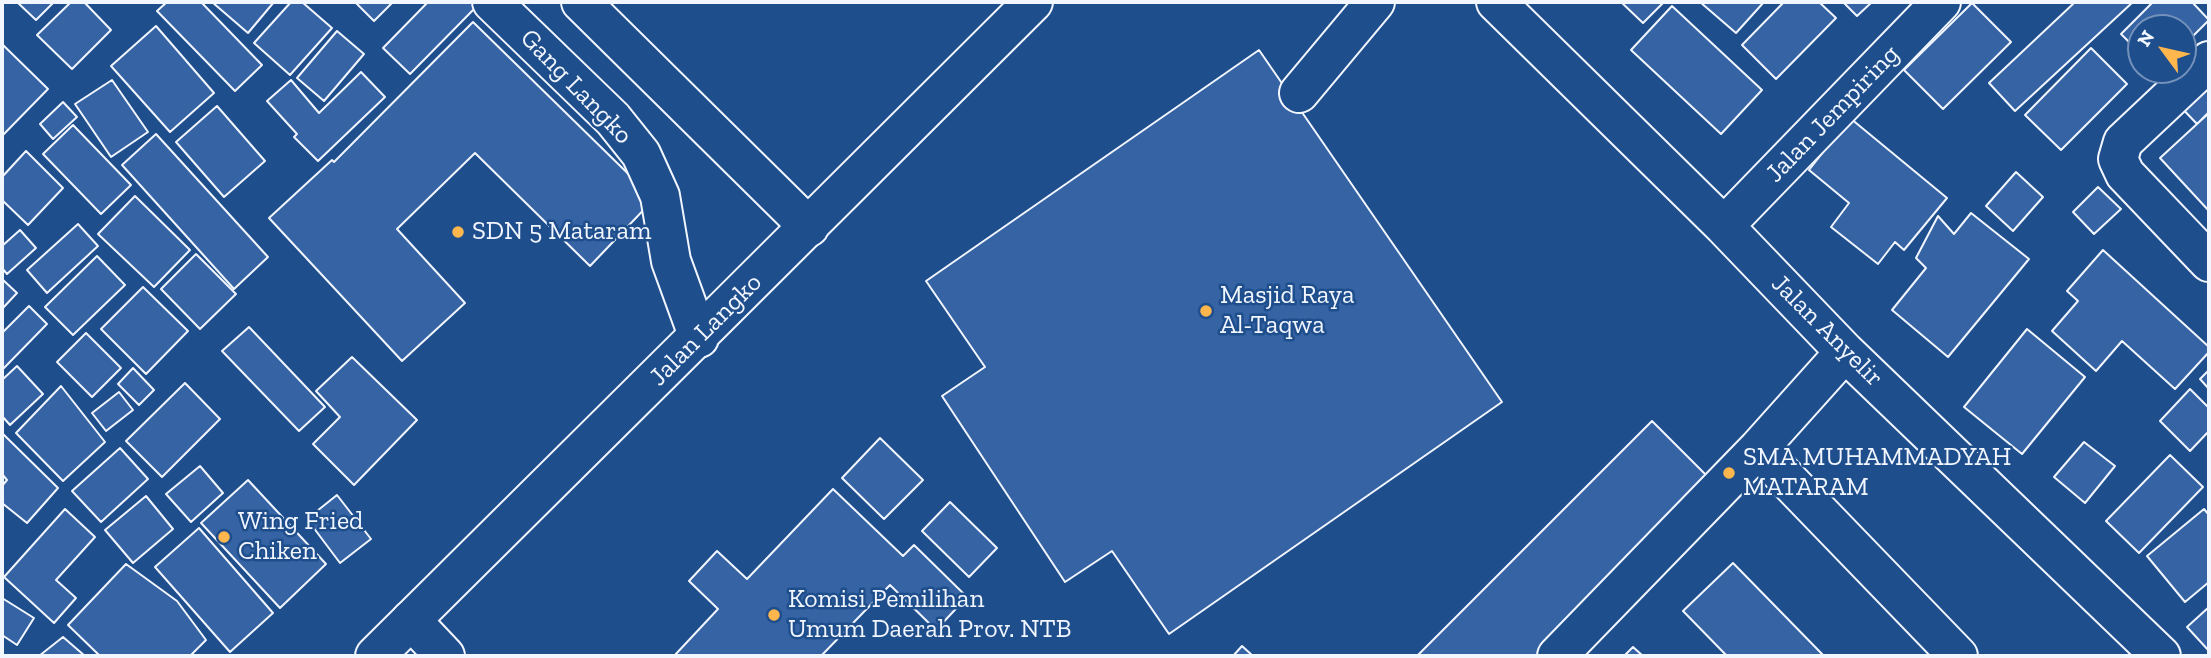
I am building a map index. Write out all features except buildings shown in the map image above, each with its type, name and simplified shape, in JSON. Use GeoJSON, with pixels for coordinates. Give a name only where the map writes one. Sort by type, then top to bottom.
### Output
{"type":"FeatureCollection","features":[{"type":"Feature","properties":{"kind":"street","name":"Gang Langko"},"geometry":{"type":"LineString","coordinates":[[492,2],[613,119],[641,154],[660,196],[671,261],[699,338]]}},
{"type":"Feature","properties":{"kind":"street"},"geometry":{"type":"LineString","coordinates":[[580,2],[809,228]]}},
{"type":"Feature","properties":{"kind":"street","name":"Jalan Langko"},"geometry":{"type":"LineString","coordinates":[[375,656],[524,506],[699,338],[1033,2]]}},
{"type":"Feature","properties":{"kind":"street"},"geometry":{"type":"LineString","coordinates":[[1299,93],[1375,2]]}},
{"type":"Feature","properties":{"kind":"street","name":"Jalan Anyelir"},"geometry":{"type":"LineString","coordinates":[[1496,2],[1724,226],[1845,352],[2161,656]]}},
{"type":"Feature","properties":{"kind":"street","name":"Jalan Jempiring"},"geometry":{"type":"LineString","coordinates":[[1724,226],[1941,2]]}},
{"type":"Feature","properties":{"kind":"street"},"geometry":{"type":"LineString","coordinates":[[2209,61],[2123,142],[2118,159],[2125,174],[2209,262]]}},
{"type":"Feature","properties":{"kind":"street"},"geometry":{"type":"LineString","coordinates":[[1557,656],[1758,449],[1845,352]]}},
{"type":"Feature","properties":{"kind":"street"},"geometry":{"type":"LineString","coordinates":[[1758,449],[1958,656]]}},
{"type":"Feature","properties":{"kind":"street"},"geometry":{"type":"LineString","coordinates":[[411,620],[446,656]]}},
{"type":"Feature","properties":{"kind":"place","name":"SDN 5 Mataram"},"geometry":{"type":"Point","coordinates":[458,232]}},
{"type":"Feature","properties":{"kind":"place","name":"Masjid Raya Al-Taqwa"},"geometry":{"type":"Point","coordinates":[1206,311]}},
{"type":"Feature","properties":{"kind":"place","name":"SMA MUHAMMADYAH MATARAM"},"geometry":{"type":"Point","coordinates":[1729,473]}},
{"type":"Feature","properties":{"kind":"place","name":"Wing Fried Chiken"},"geometry":{"type":"Point","coordinates":[224,537]}},
{"type":"Feature","properties":{"kind":"place","name":"Komisi Pemilihan Umum Daerah Prov. NTB"},"geometry":{"type":"Point","coordinates":[774,615]}}]}
